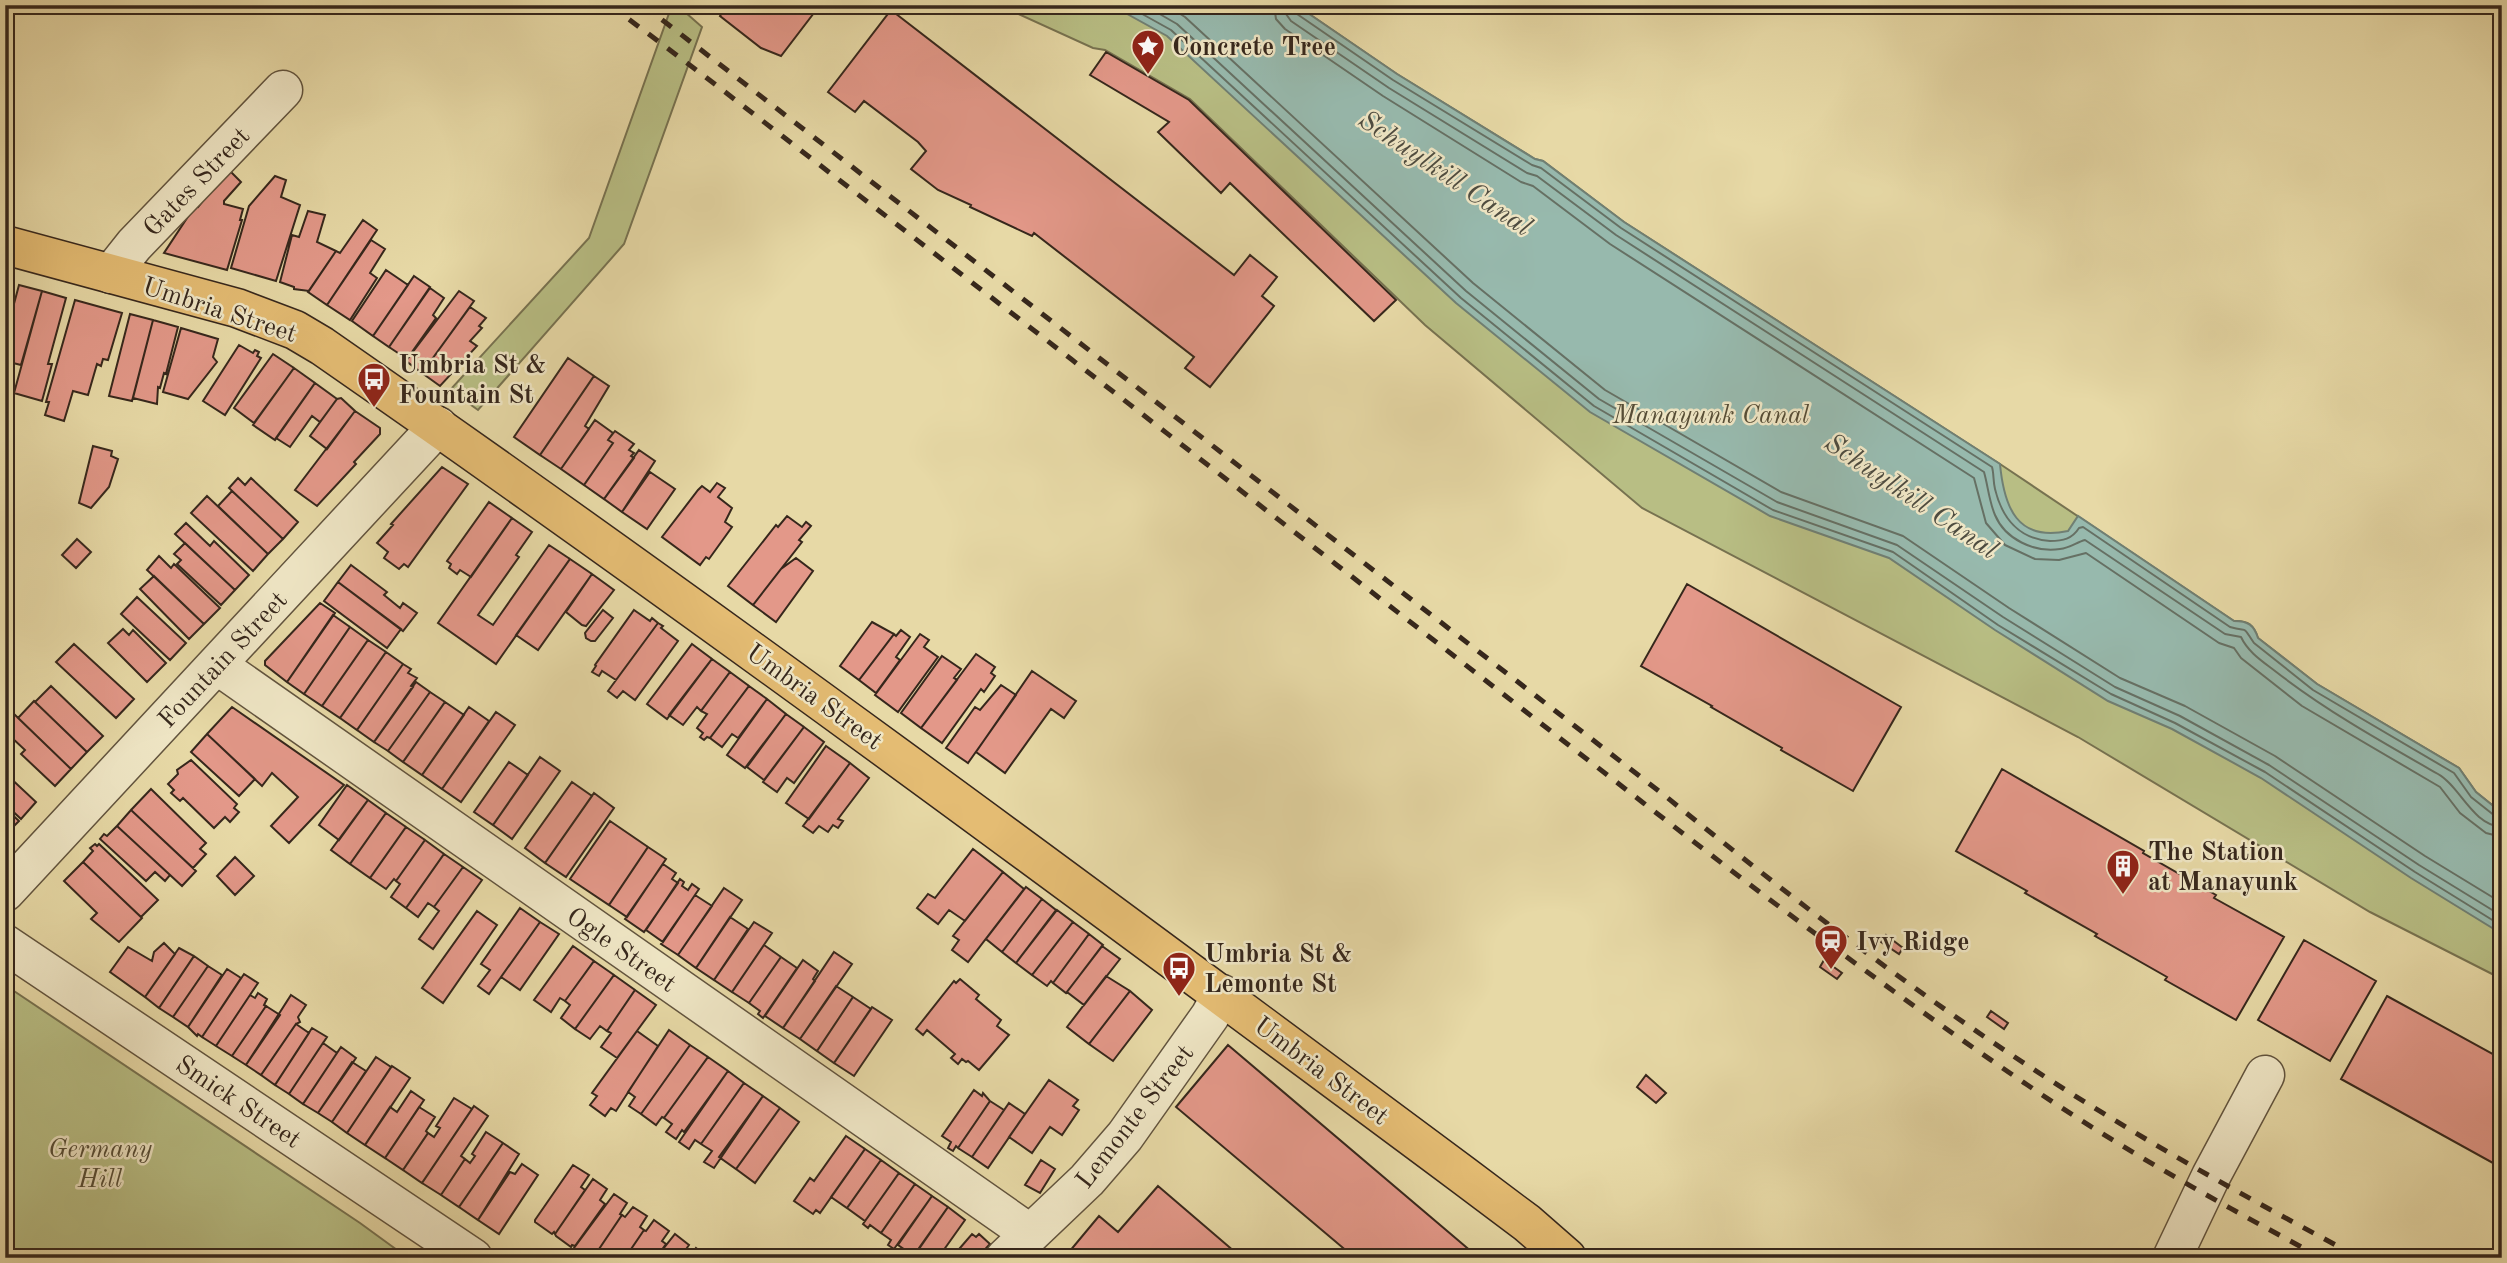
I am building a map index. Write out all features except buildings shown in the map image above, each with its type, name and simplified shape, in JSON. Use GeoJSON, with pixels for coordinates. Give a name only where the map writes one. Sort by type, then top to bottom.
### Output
{"type":"FeatureCollection","features":[{"type":"Feature","properties":{"kind":"main road","name":"Umbria Street"},"geometry":{"type":"LineString","coordinates":[[5,245],[237,308],[295,330],[438,426],[637,567],[1222,994],[1491,1196],[1567,1258]]}},
{"type":"Feature","properties":{"kind":"street","name":"Gates Street"},"geometry":{"type":"LineString","coordinates":[[111,274],[134,245],[282,90]]}},
{"type":"Feature","properties":{"kind":"street","name":"Fountain Street"},"geometry":{"type":"LineString","coordinates":[[5,892],[438,426]]}},
{"type":"Feature","properties":{"kind":"street","name":"Ogle Street"},"geometry":{"type":"LineString","coordinates":[[217,664],[1017,1246]]}},
{"type":"Feature","properties":{"kind":"street","name":"Smick Street"},"geometry":{"type":"LineString","coordinates":[[5,944],[473,1258]]}},
{"type":"Feature","properties":{"kind":"street","name":"Lemonte Street"},"geometry":{"type":"LineString","coordinates":[[1017,1246],[1087,1180],[1125,1136],[1210,1016],[1222,994]]}},
{"type":"Feature","properties":{"kind":"street"},"geometry":{"type":"LineString","coordinates":[[2172,1258],[2211,1176],[2265,1075]]}},
{"type":"Feature","properties":{"kind":"green space"},"geometry":{"type":"Polygon","coordinates":[[[672,5],[677,5],[702,27],[624,244],[478,410],[450,390],[589,238],[672,5]]]}},
{"type":"Feature","properties":{"kind":"green space","name":"Manayunk Canal"},"geometry":{"type":"Polygon","coordinates":[[[999,5],[1296,5],[1397,74],[1535,159],[1543,161],[1624,222],[2000,464],[2234,621],[2250,624],[2258,638],[2317,684],[2459,768],[2476,792],[2502,813],[2502,979],[2370,912],[2078,737],[1642,508],[1425,325],[1190,99],[1105,50],[1093,48],[999,5]]]}},
{"type":"Feature","properties":{"kind":"green space","name":"Germany Hill"},"geometry":{"type":"Polygon","coordinates":[[[5,985],[360,1223],[408,1258],[5,1258],[5,985]]]}},
{"type":"Feature","properties":{"kind":"water","name":"Manayunk Canal"},"geometry":{"type":"Polygon","coordinates":[[[1111,5],[1296,5],[1397,74],[1535,159],[1543,161],[1624,222],[2000,464],[2010,507],[2016,518],[2025,526],[2051,533],[2068,531],[2078,516],[2234,621],[2250,625],[2258,638],[2317,684],[2459,768],[2476,792],[2502,813],[2502,934],[2411,878],[2261,778],[2172,729],[2108,701],[1995,630],[1889,558],[1770,516],[1590,412],[1456,303],[1167,36],[1111,5]]]}},
{"type":"Feature","properties":{"kind":"railway"},"geometry":{"type":"LineString","coordinates":[[610,5],[1685,835],[1888,987],[2098,1131],[2322,1258]]}},
{"type":"Feature","properties":{"kind":"railway"},"geometry":{"type":"LineString","coordinates":[[643,5],[1880,962],[1991,1041],[2106,1115],[2200,1171],[2360,1258]]}},
{"type":"Feature","properties":{"kind":"place","name":"Concrete Tree"},"geometry":{"type":"Point","coordinates":[1148,76]}},
{"type":"Feature","properties":{"kind":"place","name":"Umbria St & Fountain St"},"geometry":{"type":"Point","coordinates":[374,409]}},
{"type":"Feature","properties":{"kind":"place","name":"The Station at Manayunk"},"geometry":{"type":"Point","coordinates":[2123,896]}},
{"type":"Feature","properties":{"kind":"place","name":"Ivy Ridge"},"geometry":{"type":"Point","coordinates":[1831,971]}},
{"type":"Feature","properties":{"kind":"place","name":"Umbria St & Lemonte St"},"geometry":{"type":"Point","coordinates":[1179,998]}},
{"type":"Feature","properties":{"kind":"water label","name":"Schuylkill Canal"},"geometry":{"type":"Point","coordinates":[1446,172]}},
{"type":"Feature","properties":{"kind":"water label","name":"Schuylkill Canal"},"geometry":{"type":"Point","coordinates":[1912,495]}}]}
